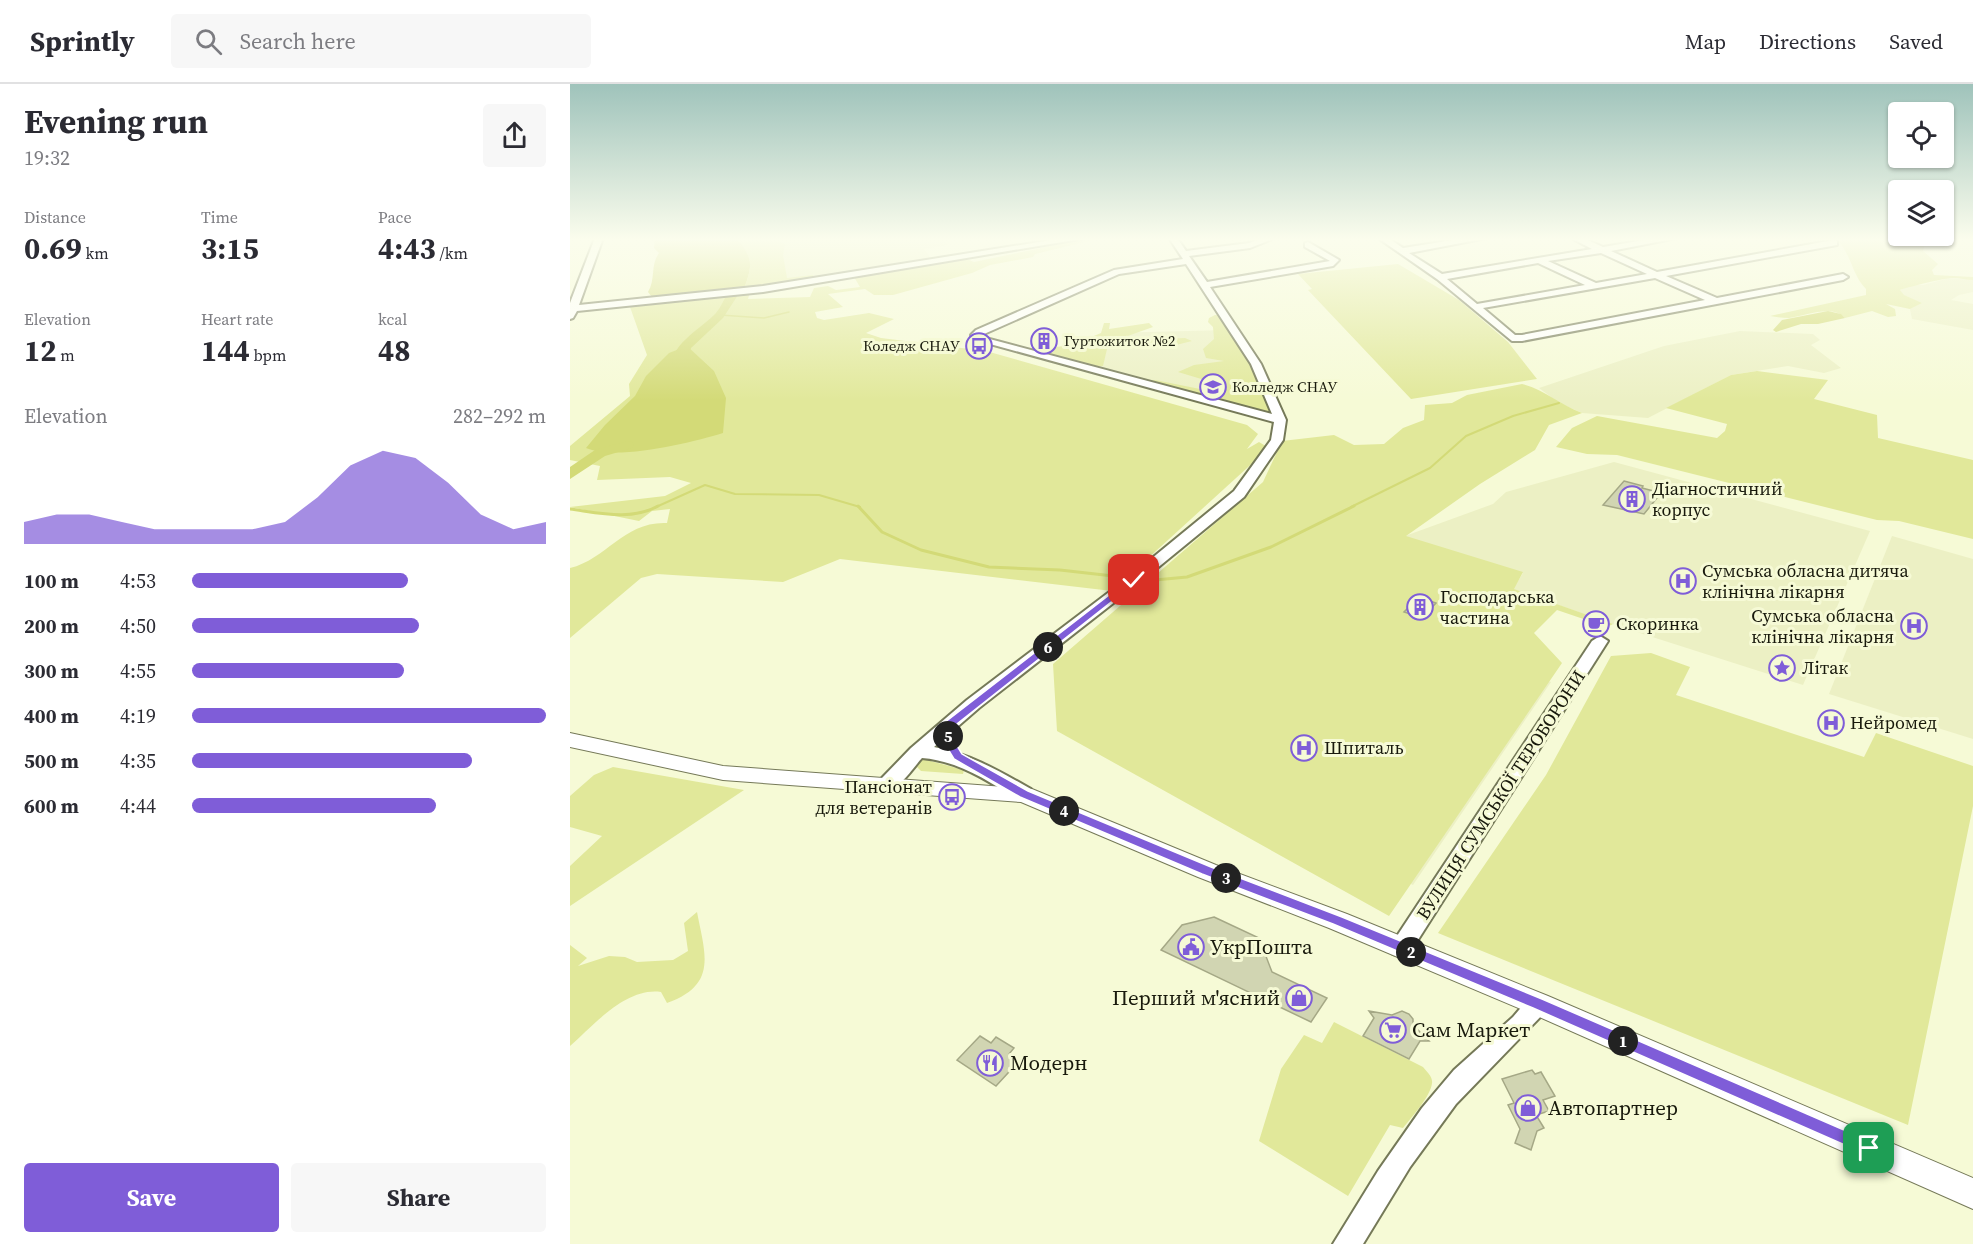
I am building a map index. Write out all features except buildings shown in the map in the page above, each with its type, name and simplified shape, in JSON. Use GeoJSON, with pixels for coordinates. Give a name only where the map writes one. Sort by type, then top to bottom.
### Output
{"type":"FeatureCollection","features":[{"type":"Feature","properties":{"kind":"main road"},"geometry":{"type":"LineString","coordinates":[[570,740],[723,773],[824,782],[888,784],[1024,794],[1207,871],[1338,921],[1538,1004],[1973,1194]]}},
{"type":"Feature","properties":{"kind":"street"},"geometry":{"type":"LineString","coordinates":[[580,292],[572,313],[745,292]]}},
{"type":"Feature","properties":{"kind":"street"},"geometry":{"type":"LineString","coordinates":[[1071,292],[980,332],[976,335],[977,339],[1280,420]]}},
{"type":"Feature","properties":{"kind":"street"},"geometry":{"type":"LineString","coordinates":[[888,784],[917,752],[948,726],[1126,587],[1239,494],[1277,440],[1280,420],[1256,364],[1211,292]]}},
{"type":"Feature","properties":{"kind":"street"},"geometry":{"type":"LineString","coordinates":[[1458,292],[1512,338],[1546,334],[1762,292]]}},
{"type":"Feature","properties":{"kind":"street"},"geometry":{"type":"LineString","coordinates":[[1475,307],[1555,292]]}},
{"type":"Feature","properties":{"kind":"street"},"geometry":{"type":"LineString","coordinates":[[1695,292],[1715,301]]}},
{"type":"Feature","properties":{"kind":"street","name":"ВУЛИЦЯ СУМСЬКОЇ ТЕРОБОРОНИ"},"geometry":{"type":"LineString","coordinates":[[1401,948],[1600,641]]}},
{"type":"Feature","properties":{"kind":"street"},"geometry":{"type":"LineString","coordinates":[[948,726],[949,741],[958,757]]}},
{"type":"Feature","properties":{"kind":"street"},"geometry":{"type":"LineString","coordinates":[[917,752],[936,752],[958,757],[1024,794]]}},
{"type":"Feature","properties":{"kind":"street"},"geometry":{"type":"LineString","coordinates":[[1347,1244],[1412,1144],[1462,1079],[1526,1019],[1538,1004]]}},
{"type":"Feature","properties":{"kind":"shaded area"},"geometry":{"type":"Polygon","coordinates":[[[648,292],[719,292],[664,299],[652,297],[648,292]]]}},
{"type":"Feature","properties":{"kind":"shaded area"},"geometry":{"type":"Polygon","coordinates":[[[749,292],[748,299],[810,297],[812,292],[842,292],[828,294],[843,307],[815,312],[817,318],[824,320],[869,313],[894,319],[866,333],[881,338],[986,351],[1247,425],[1258,434],[1247,449],[1259,442],[1269,448],[1112,591],[840,559],[783,582],[657,574],[641,578],[570,638],[570,568],[595,557],[639,528],[667,523],[670,509],[652,511],[639,521],[570,507],[665,496],[691,483],[670,477],[597,480],[600,466],[570,460],[570,446],[630,396],[629,384],[647,355],[630,307],[749,292]]]}},
{"type":"Feature","properties":{"kind":"shaded area"},"geometry":{"type":"Polygon","coordinates":[[[870,292],[903,292],[893,295],[874,295],[870,292]]]}},
{"type":"Feature","properties":{"kind":"shaded area"},"geometry":{"type":"Polygon","coordinates":[[[1310,292],[1446,292],[1459,300],[1508,342],[1537,379],[1411,399],[1310,292]]]}},
{"type":"Feature","properties":{"kind":"shaded area"},"geometry":{"type":"Polygon","coordinates":[[[1866,292],[1902,292],[1922,303],[1910,309],[1886,304],[1895,309],[1896,316],[1888,317],[1872,311],[1845,318],[1840,314],[1826,311],[1789,318],[1770,316],[1866,295],[1866,292]]]}},
{"type":"Feature","properties":{"kind":"shaded area"},"geometry":{"type":"Polygon","coordinates":[[[1901,292],[1972,292],[1959,295],[1951,300],[1973,304],[1973,330],[1912,319],[1910,309],[1921,303],[1901,292]]]}},
{"type":"Feature","properties":{"kind":"shaded area"},"geometry":{"type":"Polygon","coordinates":[[[1828,311],[1841,314],[1845,318],[1818,324],[1801,324],[1776,332],[1773,330],[1782,320],[1828,311]]]}},
{"type":"Feature","properties":{"kind":"shaded area"},"geometry":{"type":"Polygon","coordinates":[[[1221,315],[1244,349],[1276,419],[1142,382],[1155,380],[1200,389],[1218,384],[1178,372],[1194,365],[1224,361],[1206,358],[1203,349],[1214,339],[1213,327],[1208,322],[1209,318],[1221,315]]]}},
{"type":"Feature","properties":{"kind":"shaded area"},"geometry":{"type":"Polygon","coordinates":[[[1104,323],[1110,323],[1109,329],[1149,323],[1153,327],[1122,338],[1134,340],[1185,338],[1192,341],[1168,347],[1107,349],[1103,366],[1088,366],[1031,349],[1060,347],[1084,340],[1101,333],[1104,323]]]}},
{"type":"Feature","properties":{"kind":"shaded area","name":"Колледж СНАУ"},"geometry":{"type":"Polygon","coordinates":[[[1229,330],[1276,419],[1058,356],[1106,333],[1229,330]]]}},
{"type":"Feature","properties":{"kind":"shaded area"},"geometry":{"type":"Polygon","coordinates":[[[1740,331],[1813,334],[1820,340],[1811,345],[1841,368],[1824,373],[1788,366],[1731,375],[1648,418],[1582,413],[1559,403],[1539,388],[1664,346],[1740,331]]]}},
{"type":"Feature","properties":{"kind":"shaded area"},"geometry":{"type":"Polygon","coordinates":[[[687,346],[714,371],[726,398],[723,433],[674,446],[634,452],[616,453],[586,448],[605,425],[635,396],[646,376],[669,353],[687,346]]]}},
{"type":"Feature","properties":{"kind":"shaded area"},"geometry":{"type":"Polygon","coordinates":[[[1757,371],[1828,380],[1814,399],[1877,415],[1878,438],[1973,460],[1973,539],[1899,521],[1877,520],[1617,455],[1587,454],[1556,447],[1572,428],[1597,416],[1717,438],[1725,431],[1727,424],[1666,408],[1731,375],[1757,371]]]}},
{"type":"Feature","properties":{"kind":"shaded area"},"geometry":{"type":"Polygon","coordinates":[[[1522,384],[1582,413],[1549,425],[1535,450],[1480,484],[1406,536],[1523,572],[1514,589],[1613,624],[1607,627],[1557,610],[1534,633],[1562,663],[1389,916],[1057,731],[1053,664],[1263,482],[1282,441],[1334,435],[1354,445],[1384,444],[1403,428],[1424,420],[1425,405],[1452,403],[1467,395],[1522,384]]]}},
{"type":"Feature","properties":{"kind":"shaded area"},"geometry":{"type":"Polygon","coordinates":[[[1614,462],[1870,531],[1803,685],[1621,627],[1513,589],[1523,573],[1410,632],[1551,682],[1413,885],[1066,731],[1405,536],[1493,504],[1506,492],[1614,462]]]}},
{"type":"Feature","properties":{"kind":"shaded area","name":"Сумська обласна клінічна лікарня"},"geometry":{"type":"Polygon","coordinates":[[[1892,536],[1973,559],[1973,739],[1829,694],[1892,536]]]}},
{"type":"Feature","properties":{"kind":"shaded area"},"geometry":{"type":"Polygon","coordinates":[[[1651,653],[1690,667],[1676,695],[1864,757],[1876,733],[1973,766],[1973,806],[1908,1125],[1438,933],[1546,775],[1611,656],[1651,653]]]}},
{"type":"Feature","properties":{"kind":"shaded area"},"geometry":{"type":"Polygon","coordinates":[[[923,759],[964,770],[963,774],[921,771],[916,766],[917,762],[923,759]]]}},
{"type":"Feature","properties":{"kind":"shaded area"},"geometry":{"type":"Polygon","coordinates":[[[613,767],[744,790],[570,906],[570,866],[602,836],[570,827],[570,796],[594,775],[613,767]]]}},
{"type":"Feature","properties":{"kind":"shaded area"},"geometry":{"type":"Polygon","coordinates":[[[697,912],[703,941],[704,966],[701,977],[694,987],[683,996],[667,1003],[661,992],[635,995],[611,1009],[570,1046],[570,945],[587,958],[578,966],[609,956],[625,957],[637,962],[673,960],[688,951],[684,923],[697,912]]]}},
{"type":"Feature","properties":{"kind":"shaded area"},"geometry":{"type":"Polygon","coordinates":[[[1334,1022],[1423,1067],[1432,1081],[1424,1100],[1403,1128],[1390,1125],[1348,1196],[1259,1141],[1281,1069],[1304,1035],[1322,1043],[1334,1022]]]}},
{"type":"Feature","properties":{"kind":"waterway"},"geometry":{"type":"LineString","coordinates":[[679,368],[679,360],[687,346],[719,316],[732,295]]}},
{"type":"Feature","properties":{"kind":"waterway"},"geometry":{"type":"LineString","coordinates":[[720,315],[764,318],[789,312]]}},
{"type":"Feature","properties":{"kind":"waterway"},"geometry":{"type":"LineString","coordinates":[[1351,507],[1430,468],[1466,436],[1513,416],[1559,403]]}},
{"type":"Feature","properties":{"kind":"waterway"},"geometry":{"type":"LineString","coordinates":[[570,474],[600,453],[627,445]]}},
{"type":"Feature","properties":{"kind":"waterway"},"geometry":{"type":"LineString","coordinates":[[656,507],[705,485],[735,494],[819,495],[859,507]]}},
{"type":"Feature","properties":{"kind":"waterway"},"geometry":{"type":"LineString","coordinates":[[1155,580],[1187,577],[1271,547],[1354,506]]}},
{"type":"Feature","properties":{"kind":"waterway"},"geometry":{"type":"LineString","coordinates":[[570,509],[626,515],[648,511],[656,507]]}},
{"type":"Feature","properties":{"kind":"waterway"},"geometry":{"type":"LineString","coordinates":[[859,507],[882,532],[921,550],[989,567],[1060,570],[1122,577]]}},
{"type":"Feature","properties":{"kind":"place","name":"Гуртожиток №2"},"geometry":{"type":"Point","coordinates":[1044,341]}},
{"type":"Feature","properties":{"kind":"place","name":"Коледж СНАУ"},"geometry":{"type":"Point","coordinates":[979,346]}},
{"type":"Feature","properties":{"kind":"place","name":"Колледж СНАУ"},"geometry":{"type":"Point","coordinates":[1213,387]}},
{"type":"Feature","properties":{"kind":"place","name":"Діагностичний корпус"},"geometry":{"type":"Point","coordinates":[1632,499]}},
{"type":"Feature","properties":{"kind":"place","name":"Сумська обласна дитяча клінічна лікарня"},"geometry":{"type":"Point","coordinates":[1683,581]}},
{"type":"Feature","properties":{"kind":"place","name":"Господарська частина"},"geometry":{"type":"Point","coordinates":[1420,607]}},
{"type":"Feature","properties":{"kind":"place","name":"Скоринка"},"geometry":{"type":"Point","coordinates":[1596,624]}},
{"type":"Feature","properties":{"kind":"place","name":"Сумська обласна клінічна лікарня"},"geometry":{"type":"Point","coordinates":[1914,626]}},
{"type":"Feature","properties":{"kind":"place","name":"Літак"},"geometry":{"type":"Point","coordinates":[1782,668]}},
{"type":"Feature","properties":{"kind":"place","name":"Нейромед"},"geometry":{"type":"Point","coordinates":[1831,723]}},
{"type":"Feature","properties":{"kind":"place","name":"Шпиталь"},"geometry":{"type":"Point","coordinates":[1304,748]}},
{"type":"Feature","properties":{"kind":"place","name":"Пансіонат для ветеранів"},"geometry":{"type":"Point","coordinates":[952,797]}},
{"type":"Feature","properties":{"kind":"place","name":"УкрПошта"},"geometry":{"type":"Point","coordinates":[1191,947]}},
{"type":"Feature","properties":{"kind":"place","name":"Перший м'ясний"},"geometry":{"type":"Point","coordinates":[1299,998]}},
{"type":"Feature","properties":{"kind":"place","name":"Сам Маркет"},"geometry":{"type":"Point","coordinates":[1393,1030]}},
{"type":"Feature","properties":{"kind":"place","name":"Модерн"},"geometry":{"type":"Point","coordinates":[990,1063]}},
{"type":"Feature","properties":{"kind":"place","name":"Автопартнер"},"geometry":{"type":"Point","coordinates":[1528,1108]}},
{"type":"Feature","properties":{"kind":"route"},"geometry":{"type":"LineString","coordinates":[[1134,580],[973,704],[948,726],[949,741],[958,757],[1024,794],[1207,871],[1338,921],[1538,1004],[1869,1148]]}}]}
